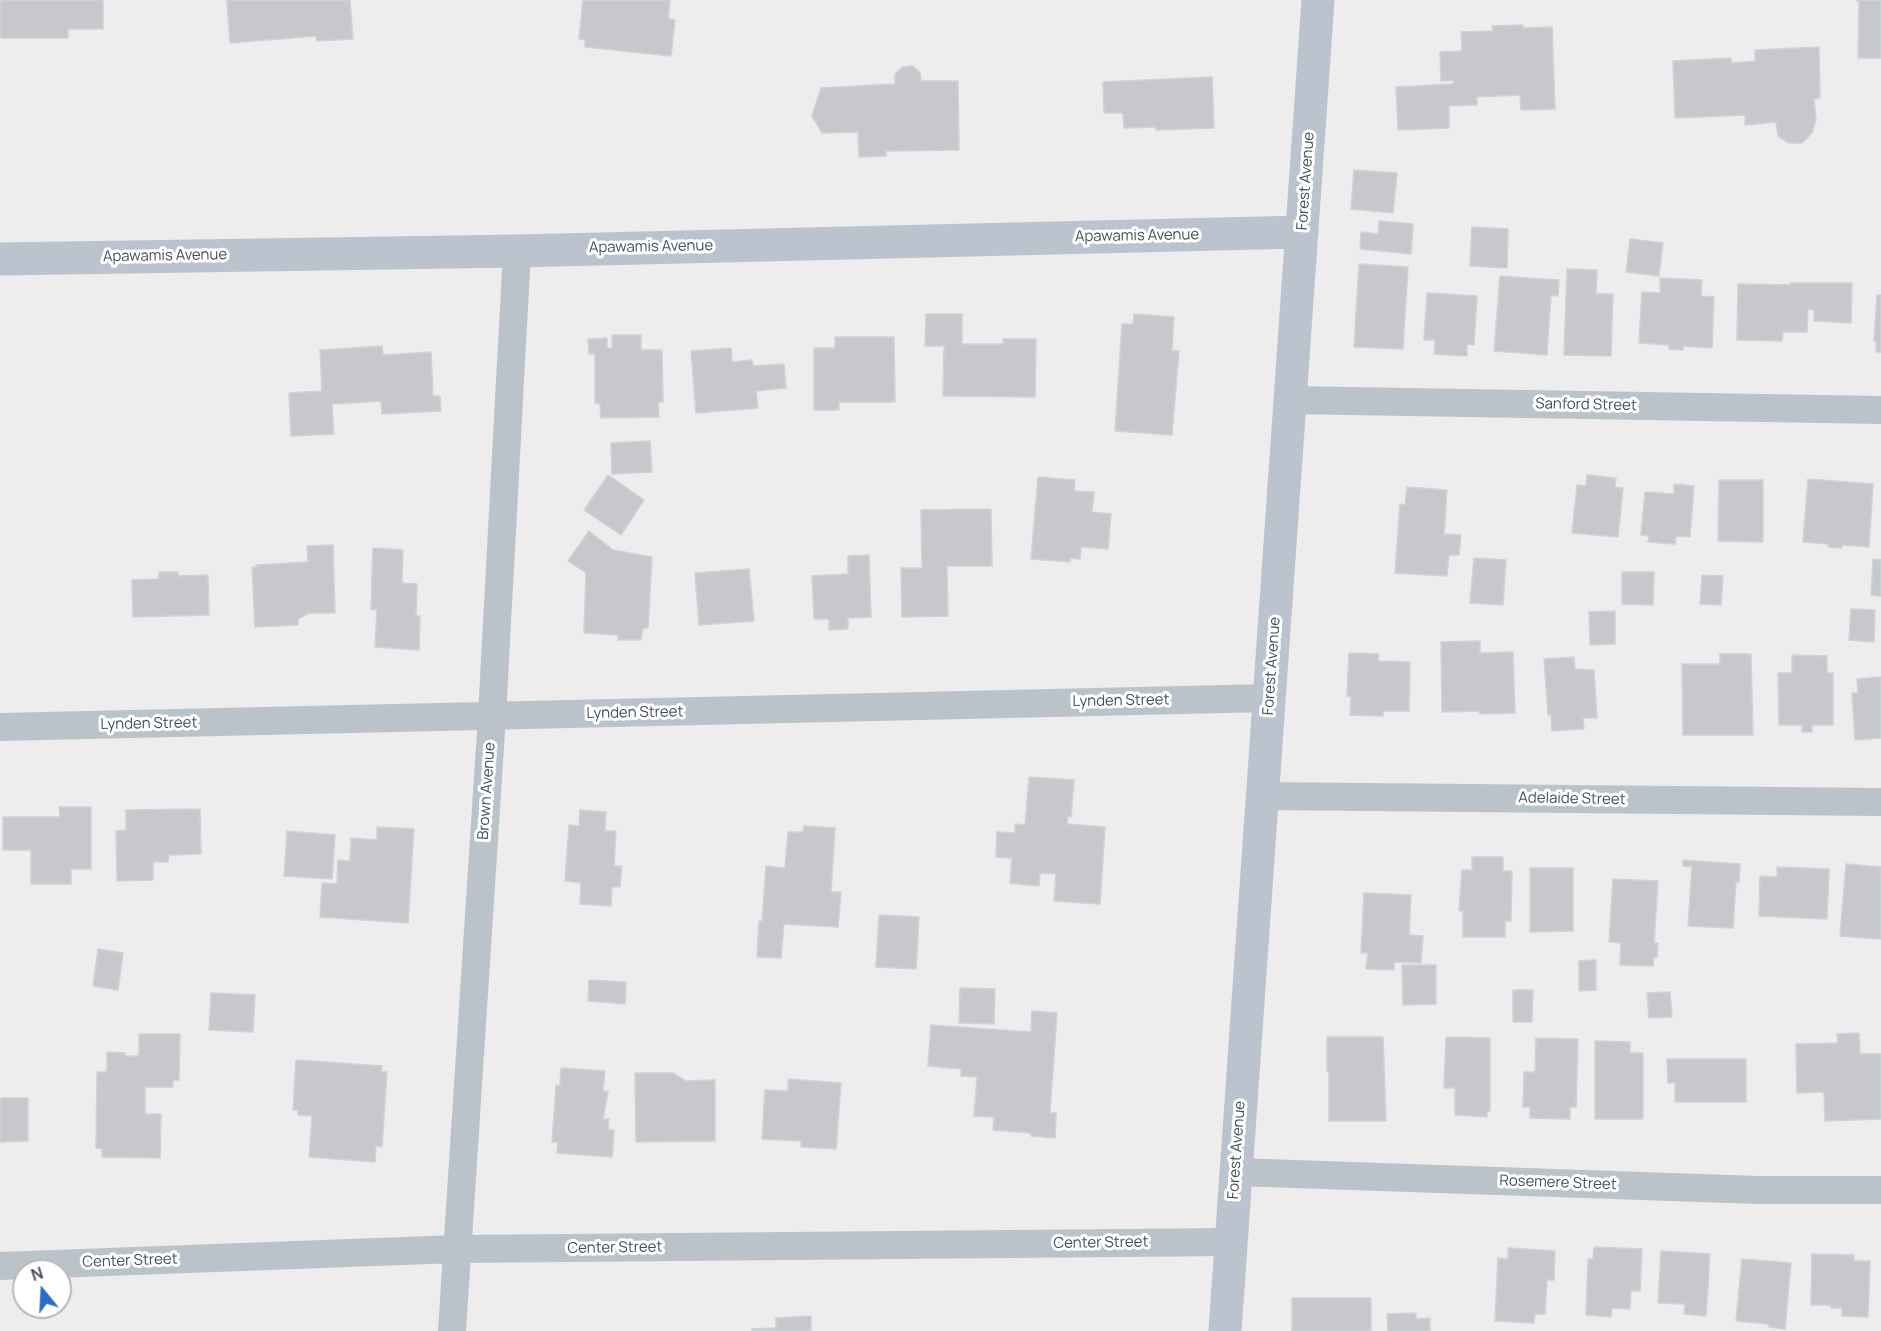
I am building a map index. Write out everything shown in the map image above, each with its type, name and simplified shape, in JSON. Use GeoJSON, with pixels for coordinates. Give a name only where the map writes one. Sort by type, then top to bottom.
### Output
{"type":"FeatureCollection","features":[{"type":"Feature","properties":{"kind":"street","name":"Forest Avenue"},"geometry":{"type":"LineString","coordinates":[[1225,1331],[1318,0]]}},
{"type":"Feature","properties":{"kind":"street","name":"Apawamis Avenue"},"geometry":{"type":"LineString","coordinates":[[0,259],[517,251],[1302,232]]}},
{"type":"Feature","properties":{"kind":"street","name":"Brown Avenue"},"geometry":{"type":"LineString","coordinates":[[452,1331],[492,716],[517,251]]}},
{"type":"Feature","properties":{"kind":"street","name":"Sanford Street"},"geometry":{"type":"LineString","coordinates":[[1290,400],[1881,410]]}},
{"type":"Feature","properties":{"kind":"street","name":"Lynden Street"},"geometry":{"type":"LineString","coordinates":[[0,727],[1270,698]]}},
{"type":"Feature","properties":{"kind":"street","name":"Adelaide Street"},"geometry":{"type":"LineString","coordinates":[[1262,796],[1881,802]]}},
{"type":"Feature","properties":{"kind":"street","name":"Rosemere Street"},"geometry":{"type":"LineString","coordinates":[[1236,1172],[1746,1189],[1881,1190]]}},
{"type":"Feature","properties":{"kind":"street","name":"Center Street"},"geometry":{"type":"LineString","coordinates":[[0,1266],[457,1249],[1231,1242]]}},
{"type":"Feature","properties":{"kind":"building"},"geometry":{"type":"Polygon","coordinates":[[[0,0],[103,0],[103,29],[68,29],[68,38],[0,38],[0,0]]]}},
{"type":"Feature","properties":{"kind":"building"},"geometry":{"type":"Polygon","coordinates":[[[227,0],[350,0],[353,39],[317,41],[316,36],[230,43],[227,0]]]}},
{"type":"Feature","properties":{"kind":"building"},"geometry":{"type":"Polygon","coordinates":[[[583,0],[670,0],[668,19],[675,20],[671,56],[585,47],[585,40],[579,39],[583,0]]]}},
{"type":"Feature","properties":{"kind":"building"},"geometry":{"type":"Polygon","coordinates":[[[1856,0],[1881,0],[1881,58],[1858,58],[1859,2],[1856,0]]]}},
{"type":"Feature","properties":{"kind":"building"},"geometry":{"type":"Polygon","coordinates":[[[1523,25],[1523,28],[1552,27],[1555,109],[1521,110],[1520,95],[1477,97],[1477,105],[1449,106],[1449,128],[1398,130],[1396,87],[1453,84],[1453,80],[1441,81],[1440,52],[1462,51],[1461,32],[1493,31],[1492,26],[1523,25]]]}},
{"type":"Feature","properties":{"kind":"building"},"geometry":{"type":"Polygon","coordinates":[[[1819,47],[1820,98],[1814,99],[1816,120],[1812,133],[1802,143],[1789,143],[1778,136],[1776,122],[1745,125],[1745,115],[1675,118],[1673,61],[1731,58],[1732,63],[1755,61],[1755,50],[1819,47]]]}},
{"type":"Feature","properties":{"kind":"building"},"geometry":{"type":"Polygon","coordinates":[[[913,66],[920,73],[921,81],[958,81],[959,150],[886,151],[886,156],[859,157],[858,132],[822,133],[812,116],[821,88],[895,84],[895,74],[903,67],[913,66]]]}},
{"type":"Feature","properties":{"kind":"building"},"geometry":{"type":"Polygon","coordinates":[[[1212,77],[1214,128],[1156,130],[1156,127],[1124,128],[1123,113],[1104,113],[1103,82],[1212,77]]]}},
{"type":"Feature","properties":{"kind":"building"},"geometry":{"type":"Polygon","coordinates":[[[1354,170],[1397,173],[1393,213],[1351,209],[1354,170]]]}},
{"type":"Feature","properties":{"kind":"building"},"geometry":{"type":"Polygon","coordinates":[[[1379,221],[1413,224],[1411,254],[1360,249],[1361,232],[1378,234],[1379,221]]]}},
{"type":"Feature","properties":{"kind":"building"},"geometry":{"type":"Polygon","coordinates":[[[1472,227],[1508,229],[1507,268],[1470,266],[1472,227]]]}},
{"type":"Feature","properties":{"kind":"building"},"geometry":{"type":"Polygon","coordinates":[[[1630,239],[1663,243],[1659,276],[1626,272],[1630,239]]]}},
{"type":"Feature","properties":{"kind":"building"},"geometry":{"type":"Polygon","coordinates":[[[1359,264],[1408,267],[1403,349],[1354,347],[1359,264]]]}},
{"type":"Feature","properties":{"kind":"building"},"geometry":{"type":"Polygon","coordinates":[[[1567,269],[1597,270],[1596,294],[1613,294],[1611,356],[1564,355],[1567,269]]]}},
{"type":"Feature","properties":{"kind":"building"},"geometry":{"type":"Polygon","coordinates":[[[1500,276],[1559,280],[1558,296],[1551,295],[1547,355],[1494,351],[1500,276]]]}},
{"type":"Feature","properties":{"kind":"building"},"geometry":{"type":"Polygon","coordinates":[[[1660,278],[1702,280],[1701,296],[1714,297],[1712,348],[1683,346],[1683,350],[1669,349],[1669,345],[1639,343],[1642,292],[1660,293],[1660,278]]]}},
{"type":"Feature","properties":{"kind":"building"},"geometry":{"type":"Polygon","coordinates":[[[1790,283],[1852,283],[1851,323],[1814,321],[1814,310],[1808,309],[1807,332],[1783,332],[1782,341],[1737,340],[1738,284],[1791,285],[1790,283]]]}},
{"type":"Feature","properties":{"kind":"building"},"geometry":{"type":"Polygon","coordinates":[[[1427,293],[1477,296],[1474,345],[1467,344],[1467,356],[1434,354],[1435,340],[1424,340],[1427,293]]]}},
{"type":"Feature","properties":{"kind":"building"},"geometry":{"type":"Polygon","coordinates":[[[1877,295],[1881,295],[1881,352],[1876,352],[1876,341],[1874,341],[1877,295]]]}},
{"type":"Feature","properties":{"kind":"building"},"geometry":{"type":"Polygon","coordinates":[[[926,314],[962,314],[962,344],[1004,344],[1003,339],[1036,339],[1035,397],[943,396],[944,346],[925,346],[926,314]]]}},
{"type":"Feature","properties":{"kind":"building"},"geometry":{"type":"Polygon","coordinates":[[[1134,314],[1174,317],[1172,350],[1179,351],[1172,435],[1115,431],[1122,324],[1133,324],[1134,314]]]}},
{"type":"Feature","properties":{"kind":"building"},"geometry":{"type":"Polygon","coordinates":[[[612,335],[641,335],[641,350],[662,350],[663,402],[658,402],[659,417],[601,418],[600,404],[595,403],[595,354],[589,354],[588,339],[607,338],[607,348],[612,348],[612,335]]]}},
{"type":"Feature","properties":{"kind":"building"},"geometry":{"type":"Polygon","coordinates":[[[835,337],[894,337],[895,402],[839,402],[839,410],[814,410],[814,348],[835,348],[835,337]]]}},
{"type":"Feature","properties":{"kind":"building"},"geometry":{"type":"Polygon","coordinates":[[[382,346],[383,355],[431,352],[433,396],[440,396],[441,411],[382,414],[381,401],[332,404],[334,434],[291,436],[289,393],[322,391],[320,350],[382,346]]]}},
{"type":"Feature","properties":{"kind":"building"},"geometry":{"type":"Polygon","coordinates":[[[731,348],[732,362],[752,360],[753,366],[784,364],[786,388],[756,391],[758,408],[696,413],[691,351],[731,348]]]}},
{"type":"Feature","properties":{"kind":"building"},"geometry":{"type":"Polygon","coordinates":[[[650,441],[652,472],[612,474],[611,443],[650,441]]]}},
{"type":"Feature","properties":{"kind":"building"},"geometry":{"type":"Polygon","coordinates":[[[608,475],[644,500],[621,535],[584,510],[608,475]]]}},
{"type":"Feature","properties":{"kind":"building"},"geometry":{"type":"Polygon","coordinates":[[[1587,475],[1616,478],[1615,487],[1623,488],[1618,537],[1572,533],[1577,485],[1586,486],[1587,475]]]}},
{"type":"Feature","properties":{"kind":"building"},"geometry":{"type":"Polygon","coordinates":[[[1038,477],[1075,480],[1074,491],[1094,492],[1092,512],[1111,514],[1108,549],[1081,547],[1080,559],[1070,558],[1070,562],[1031,559],[1038,477]]]}},
{"type":"Feature","properties":{"kind":"building"},"geometry":{"type":"Polygon","coordinates":[[[1808,479],[1873,484],[1869,547],[1842,545],[1842,548],[1828,547],[1828,544],[1803,542],[1808,479]]]}},
{"type":"Feature","properties":{"kind":"building"},"geometry":{"type":"Polygon","coordinates":[[[1719,480],[1763,480],[1763,542],[1718,541],[1719,480]]]}},
{"type":"Feature","properties":{"kind":"building"},"geometry":{"type":"Polygon","coordinates":[[[1674,484],[1694,486],[1690,537],[1676,536],[1675,544],[1648,542],[1649,536],[1641,535],[1645,492],[1674,494],[1674,484]]]}},
{"type":"Feature","properties":{"kind":"building"},"geometry":{"type":"Polygon","coordinates":[[[1407,487],[1447,490],[1444,534],[1461,535],[1459,555],[1449,555],[1447,576],[1395,573],[1400,504],[1405,505],[1407,487]]]}},
{"type":"Feature","properties":{"kind":"building"},"geometry":{"type":"Polygon","coordinates":[[[991,509],[992,566],[947,566],[948,616],[902,617],[901,568],[922,568],[921,510],[991,509]]]}},
{"type":"Feature","properties":{"kind":"building"},"geometry":{"type":"Polygon","coordinates":[[[589,531],[613,550],[652,557],[648,628],[643,628],[641,640],[618,640],[618,635],[584,633],[586,573],[568,561],[589,531]]]}},
{"type":"Feature","properties":{"kind":"building"},"geometry":{"type":"Polygon","coordinates":[[[333,545],[335,613],[309,613],[298,619],[298,625],[255,627],[252,567],[308,562],[307,546],[333,545]]]}},
{"type":"Feature","properties":{"kind":"building"},"geometry":{"type":"Polygon","coordinates":[[[373,548],[403,550],[402,583],[417,584],[416,616],[420,616],[419,650],[375,647],[377,610],[371,609],[373,548]]]}},
{"type":"Feature","properties":{"kind":"building"},"geometry":{"type":"Polygon","coordinates":[[[869,555],[871,617],[848,618],[848,629],[829,630],[829,619],[814,619],[812,576],[848,574],[848,556],[869,555]]]}},
{"type":"Feature","properties":{"kind":"building"},"geometry":{"type":"Polygon","coordinates":[[[1474,558],[1506,560],[1503,605],[1470,603],[1474,558]]]}},
{"type":"Feature","properties":{"kind":"building"},"geometry":{"type":"Polygon","coordinates":[[[1873,559],[1881,560],[1881,596],[1871,595],[1873,559]]]}},
{"type":"Feature","properties":{"kind":"building"},"geometry":{"type":"Polygon","coordinates":[[[749,569],[754,621],[699,625],[695,573],[749,569]]]}},
{"type":"Feature","properties":{"kind":"building"},"geometry":{"type":"Polygon","coordinates":[[[159,572],[178,572],[178,576],[208,575],[209,615],[133,617],[132,580],[159,579],[159,572]]]}},
{"type":"Feature","properties":{"kind":"building"},"geometry":{"type":"Polygon","coordinates":[[[1622,572],[1654,572],[1653,605],[1622,604],[1622,572]]]}},
{"type":"Feature","properties":{"kind":"building"},"geometry":{"type":"Polygon","coordinates":[[[1702,575],[1723,576],[1721,605],[1700,604],[1702,575]]]}},
{"type":"Feature","properties":{"kind":"building"},"geometry":{"type":"Polygon","coordinates":[[[1851,609],[1875,610],[1874,642],[1849,640],[1851,609]]]}},
{"type":"Feature","properties":{"kind":"building"},"geometry":{"type":"Polygon","coordinates":[[[1615,611],[1615,644],[1590,645],[1589,612],[1615,611]]]}},
{"type":"Feature","properties":{"kind":"building"},"geometry":{"type":"Polygon","coordinates":[[[1480,641],[1480,653],[1513,652],[1515,713],[1442,712],[1441,642],[1480,641]]]}},
{"type":"Feature","properties":{"kind":"building"},"geometry":{"type":"Polygon","coordinates":[[[1349,653],[1379,654],[1378,661],[1410,662],[1409,711],[1383,711],[1383,716],[1350,715],[1351,696],[1347,696],[1349,653]]]}},
{"type":"Feature","properties":{"kind":"building"},"geometry":{"type":"Polygon","coordinates":[[[1720,654],[1751,654],[1753,735],[1683,735],[1682,664],[1720,664],[1720,654]]]}},
{"type":"Feature","properties":{"kind":"building"},"geometry":{"type":"Polygon","coordinates":[[[1792,655],[1827,656],[1827,673],[1833,673],[1833,725],[1812,725],[1812,732],[1802,732],[1802,725],[1779,725],[1778,673],[1792,673],[1792,655]]]}},
{"type":"Feature","properties":{"kind":"building"},"geometry":{"type":"Polygon","coordinates":[[[1574,657],[1575,669],[1594,670],[1597,718],[1583,718],[1584,729],[1552,731],[1551,715],[1548,715],[1544,659],[1574,657]]]}},
{"type":"Feature","properties":{"kind":"building"},"geometry":{"type":"Polygon","coordinates":[[[1881,677],[1881,738],[1855,740],[1852,693],[1858,693],[1857,679],[1881,677]]]}},
{"type":"Feature","properties":{"kind":"building"},"geometry":{"type":"Polygon","coordinates":[[[1029,777],[1074,780],[1071,817],[1068,816],[1067,824],[1105,827],[1100,904],[1054,901],[1056,874],[1040,873],[1039,886],[1010,883],[1012,858],[996,857],[997,832],[1015,833],[1015,824],[1025,825],[1029,777]]]}},
{"type":"Feature","properties":{"kind":"building"},"geometry":{"type":"Polygon","coordinates":[[[59,807],[91,807],[91,869],[71,869],[71,884],[31,884],[31,850],[3,850],[3,817],[60,817],[59,807]]]}},
{"type":"Feature","properties":{"kind":"building"},"geometry":{"type":"Polygon","coordinates":[[[200,809],[201,854],[169,855],[168,862],[153,862],[153,880],[117,881],[116,831],[126,830],[126,810],[200,809]]]}},
{"type":"Feature","properties":{"kind":"building"},"geometry":{"type":"Polygon","coordinates":[[[580,810],[606,812],[605,831],[616,831],[614,866],[622,866],[620,887],[612,887],[611,906],[580,904],[581,883],[565,881],[569,825],[579,826],[580,810]]]}},
{"type":"Feature","properties":{"kind":"building"},"geometry":{"type":"Polygon","coordinates":[[[804,826],[835,828],[831,892],[841,892],[838,927],[784,924],[781,958],[757,957],[766,866],[785,868],[788,832],[803,832],[804,826]]]}},
{"type":"Feature","properties":{"kind":"building"},"geometry":{"type":"Polygon","coordinates":[[[377,827],[414,829],[408,923],[320,917],[322,883],[337,884],[338,860],[350,861],[351,838],[377,840],[377,827]]]}},
{"type":"Feature","properties":{"kind":"building"},"geometry":{"type":"Polygon","coordinates":[[[287,831],[335,835],[332,879],[284,876],[287,831]]]}},
{"type":"Feature","properties":{"kind":"building"},"geometry":{"type":"Polygon","coordinates":[[[1472,857],[1503,857],[1503,871],[1512,871],[1511,921],[1505,921],[1505,937],[1463,937],[1463,911],[1459,911],[1462,870],[1472,870],[1472,857]]]}},
{"type":"Feature","properties":{"kind":"building"},"geometry":{"type":"Polygon","coordinates":[[[1683,860],[1740,864],[1739,882],[1736,882],[1733,928],[1688,926],[1692,867],[1683,866],[1683,860]]]}},
{"type":"Feature","properties":{"kind":"building"},"geometry":{"type":"Polygon","coordinates":[[[1846,864],[1881,867],[1881,939],[1840,936],[1846,864]]]}},
{"type":"Feature","properties":{"kind":"building"},"geometry":{"type":"Polygon","coordinates":[[[1777,867],[1829,869],[1827,919],[1759,916],[1760,876],[1777,877],[1777,867]]]}},
{"type":"Feature","properties":{"kind":"building"},"geometry":{"type":"Polygon","coordinates":[[[1530,868],[1573,868],[1573,931],[1530,932],[1530,868]]]}},
{"type":"Feature","properties":{"kind":"building"},"geometry":{"type":"Polygon","coordinates":[[[1613,879],[1658,881],[1654,943],[1658,943],[1657,957],[1654,957],[1653,966],[1620,965],[1621,943],[1609,942],[1613,879]]]}},
{"type":"Feature","properties":{"kind":"building"},"geometry":{"type":"Polygon","coordinates":[[[1364,893],[1411,895],[1409,935],[1423,936],[1421,963],[1394,962],[1394,970],[1366,969],[1368,953],[1361,953],[1364,893]]]}},
{"type":"Feature","properties":{"kind":"building"},"geometry":{"type":"Polygon","coordinates":[[[879,915],[919,917],[916,969],[876,967],[879,915]]]}},
{"type":"Feature","properties":{"kind":"building"},"geometry":{"type":"Polygon","coordinates":[[[98,949],[123,953],[118,990],[93,986],[98,949]]]}},
{"type":"Feature","properties":{"kind":"building"},"geometry":{"type":"Polygon","coordinates":[[[1596,960],[1596,990],[1579,991],[1579,961],[1596,960]]]}},
{"type":"Feature","properties":{"kind":"building"},"geometry":{"type":"Polygon","coordinates":[[[1402,965],[1436,965],[1436,1004],[1403,1005],[1402,965]]]}},
{"type":"Feature","properties":{"kind":"building"},"geometry":{"type":"Polygon","coordinates":[[[589,980],[626,982],[625,1004],[588,1001],[589,980]]]}},
{"type":"Feature","properties":{"kind":"building"},"geometry":{"type":"Polygon","coordinates":[[[960,988],[995,989],[994,1024],[959,1023],[960,988]]]}},
{"type":"Feature","properties":{"kind":"building"},"geometry":{"type":"Polygon","coordinates":[[[1513,990],[1533,990],[1532,1022],[1513,1022],[1513,990]]]}},
{"type":"Feature","properties":{"kind":"building"},"geometry":{"type":"Polygon","coordinates":[[[1670,992],[1672,1017],[1649,1018],[1647,993],[1670,992]]]}},
{"type":"Feature","properties":{"kind":"building"},"geometry":{"type":"Polygon","coordinates":[[[211,993],[255,995],[253,1032],[209,1030],[211,993]]]}},
{"type":"Feature","properties":{"kind":"building"},"geometry":{"type":"Polygon","coordinates":[[[1032,1011],[1057,1013],[1050,1113],[1056,1113],[1055,1138],[1031,1136],[1031,1133],[993,1130],[994,1117],[974,1116],[977,1077],[961,1076],[961,1069],[928,1066],[931,1025],[1031,1032],[1032,1011]]]}},
{"type":"Feature","properties":{"kind":"building"},"geometry":{"type":"Polygon","coordinates":[[[1859,1033],[1860,1054],[1881,1054],[1881,1119],[1825,1121],[1824,1092],[1797,1093],[1796,1044],[1838,1043],[1837,1034],[1859,1033]]]}},
{"type":"Feature","properties":{"kind":"building"},"geometry":{"type":"Polygon","coordinates":[[[139,1034],[180,1034],[179,1080],[173,1080],[173,1087],[145,1087],[145,1114],[161,1114],[160,1158],[102,1157],[102,1149],[96,1148],[97,1072],[107,1072],[107,1052],[139,1056],[139,1034]]]}},
{"type":"Feature","properties":{"kind":"building"},"geometry":{"type":"Polygon","coordinates":[[[1327,1037],[1383,1037],[1386,1121],[1329,1121],[1327,1037]]]}},
{"type":"Feature","properties":{"kind":"building"},"geometry":{"type":"Polygon","coordinates":[[[1446,1037],[1490,1038],[1490,1111],[1487,1111],[1487,1117],[1455,1115],[1455,1088],[1444,1088],[1446,1037]]]}},
{"type":"Feature","properties":{"kind":"building"},"geometry":{"type":"Polygon","coordinates":[[[1536,1038],[1578,1039],[1576,1107],[1570,1107],[1570,1119],[1530,1118],[1530,1107],[1523,1107],[1524,1072],[1535,1072],[1536,1038]]]}},
{"type":"Feature","properties":{"kind":"building"},"geometry":{"type":"Polygon","coordinates":[[[1595,1041],[1630,1042],[1630,1053],[1643,1053],[1643,1119],[1595,1119],[1595,1041]]]}},
{"type":"Feature","properties":{"kind":"building"},"geometry":{"type":"Polygon","coordinates":[[[1667,1059],[1746,1059],[1746,1102],[1675,1102],[1675,1083],[1668,1083],[1667,1059]]]}},
{"type":"Feature","properties":{"kind":"building"},"geometry":{"type":"Polygon","coordinates":[[[296,1060],[382,1066],[381,1072],[387,1072],[382,1147],[376,1146],[375,1162],[309,1157],[312,1116],[298,1115],[298,1110],[293,1110],[296,1060]]]}},
{"type":"Feature","properties":{"kind":"building"},"geometry":{"type":"Polygon","coordinates":[[[561,1068],[605,1071],[603,1091],[608,1091],[603,1119],[609,1119],[608,1130],[614,1130],[612,1157],[557,1153],[558,1142],[552,1142],[556,1085],[560,1086],[561,1068]]]}},
{"type":"Feature","properties":{"kind":"building"},"geometry":{"type":"Polygon","coordinates":[[[635,1073],[673,1073],[686,1081],[715,1080],[715,1141],[636,1142],[635,1073]]]}},
{"type":"Feature","properties":{"kind":"building"},"geometry":{"type":"Polygon","coordinates":[[[788,1079],[841,1083],[836,1149],[801,1147],[801,1141],[762,1139],[765,1090],[788,1091],[788,1079]]]}},
{"type":"Feature","properties":{"kind":"building"},"geometry":{"type":"Polygon","coordinates":[[[0,1098],[28,1098],[28,1141],[0,1142],[0,1098]]]}},
{"type":"Feature","properties":{"kind":"building"},"geometry":{"type":"Polygon","coordinates":[[[1594,1247],[1642,1249],[1640,1291],[1631,1291],[1630,1309],[1612,1308],[1611,1317],[1586,1315],[1588,1259],[1593,1259],[1594,1247]]]}},
{"type":"Feature","properties":{"kind":"building"},"geometry":{"type":"Polygon","coordinates":[[[1508,1248],[1555,1251],[1554,1280],[1547,1280],[1545,1314],[1535,1314],[1534,1323],[1495,1321],[1498,1258],[1508,1259],[1508,1248]]]}},
{"type":"Feature","properties":{"kind":"building"},"geometry":{"type":"Polygon","coordinates":[[[1661,1251],[1710,1254],[1706,1316],[1684,1314],[1685,1304],[1658,1303],[1661,1251]]]}},
{"type":"Feature","properties":{"kind":"building"},"geometry":{"type":"Polygon","coordinates":[[[1812,1254],[1854,1255],[1854,1261],[1870,1261],[1868,1317],[1842,1316],[1842,1308],[1831,1308],[1831,1305],[1811,1305],[1812,1254]]]}},
{"type":"Feature","properties":{"kind":"building"},"geometry":{"type":"Polygon","coordinates":[[[1742,1259],[1791,1263],[1785,1329],[1769,1327],[1769,1324],[1736,1321],[1742,1259]]]}},
{"type":"Feature","properties":{"kind":"building"},"geometry":{"type":"Polygon","coordinates":[[[1292,1298],[1371,1298],[1371,1331],[1292,1331],[1292,1298]]]}},
{"type":"Feature","properties":{"kind":"building"},"geometry":{"type":"Polygon","coordinates":[[[1416,1313],[1416,1319],[1430,1318],[1430,1331],[1388,1331],[1387,1314],[1416,1313]]]}},
{"type":"Feature","properties":{"kind":"building"},"geometry":{"type":"Polygon","coordinates":[[[811,1316],[811,1331],[752,1331],[752,1329],[776,1328],[776,1318],[811,1316]]]}}]}
